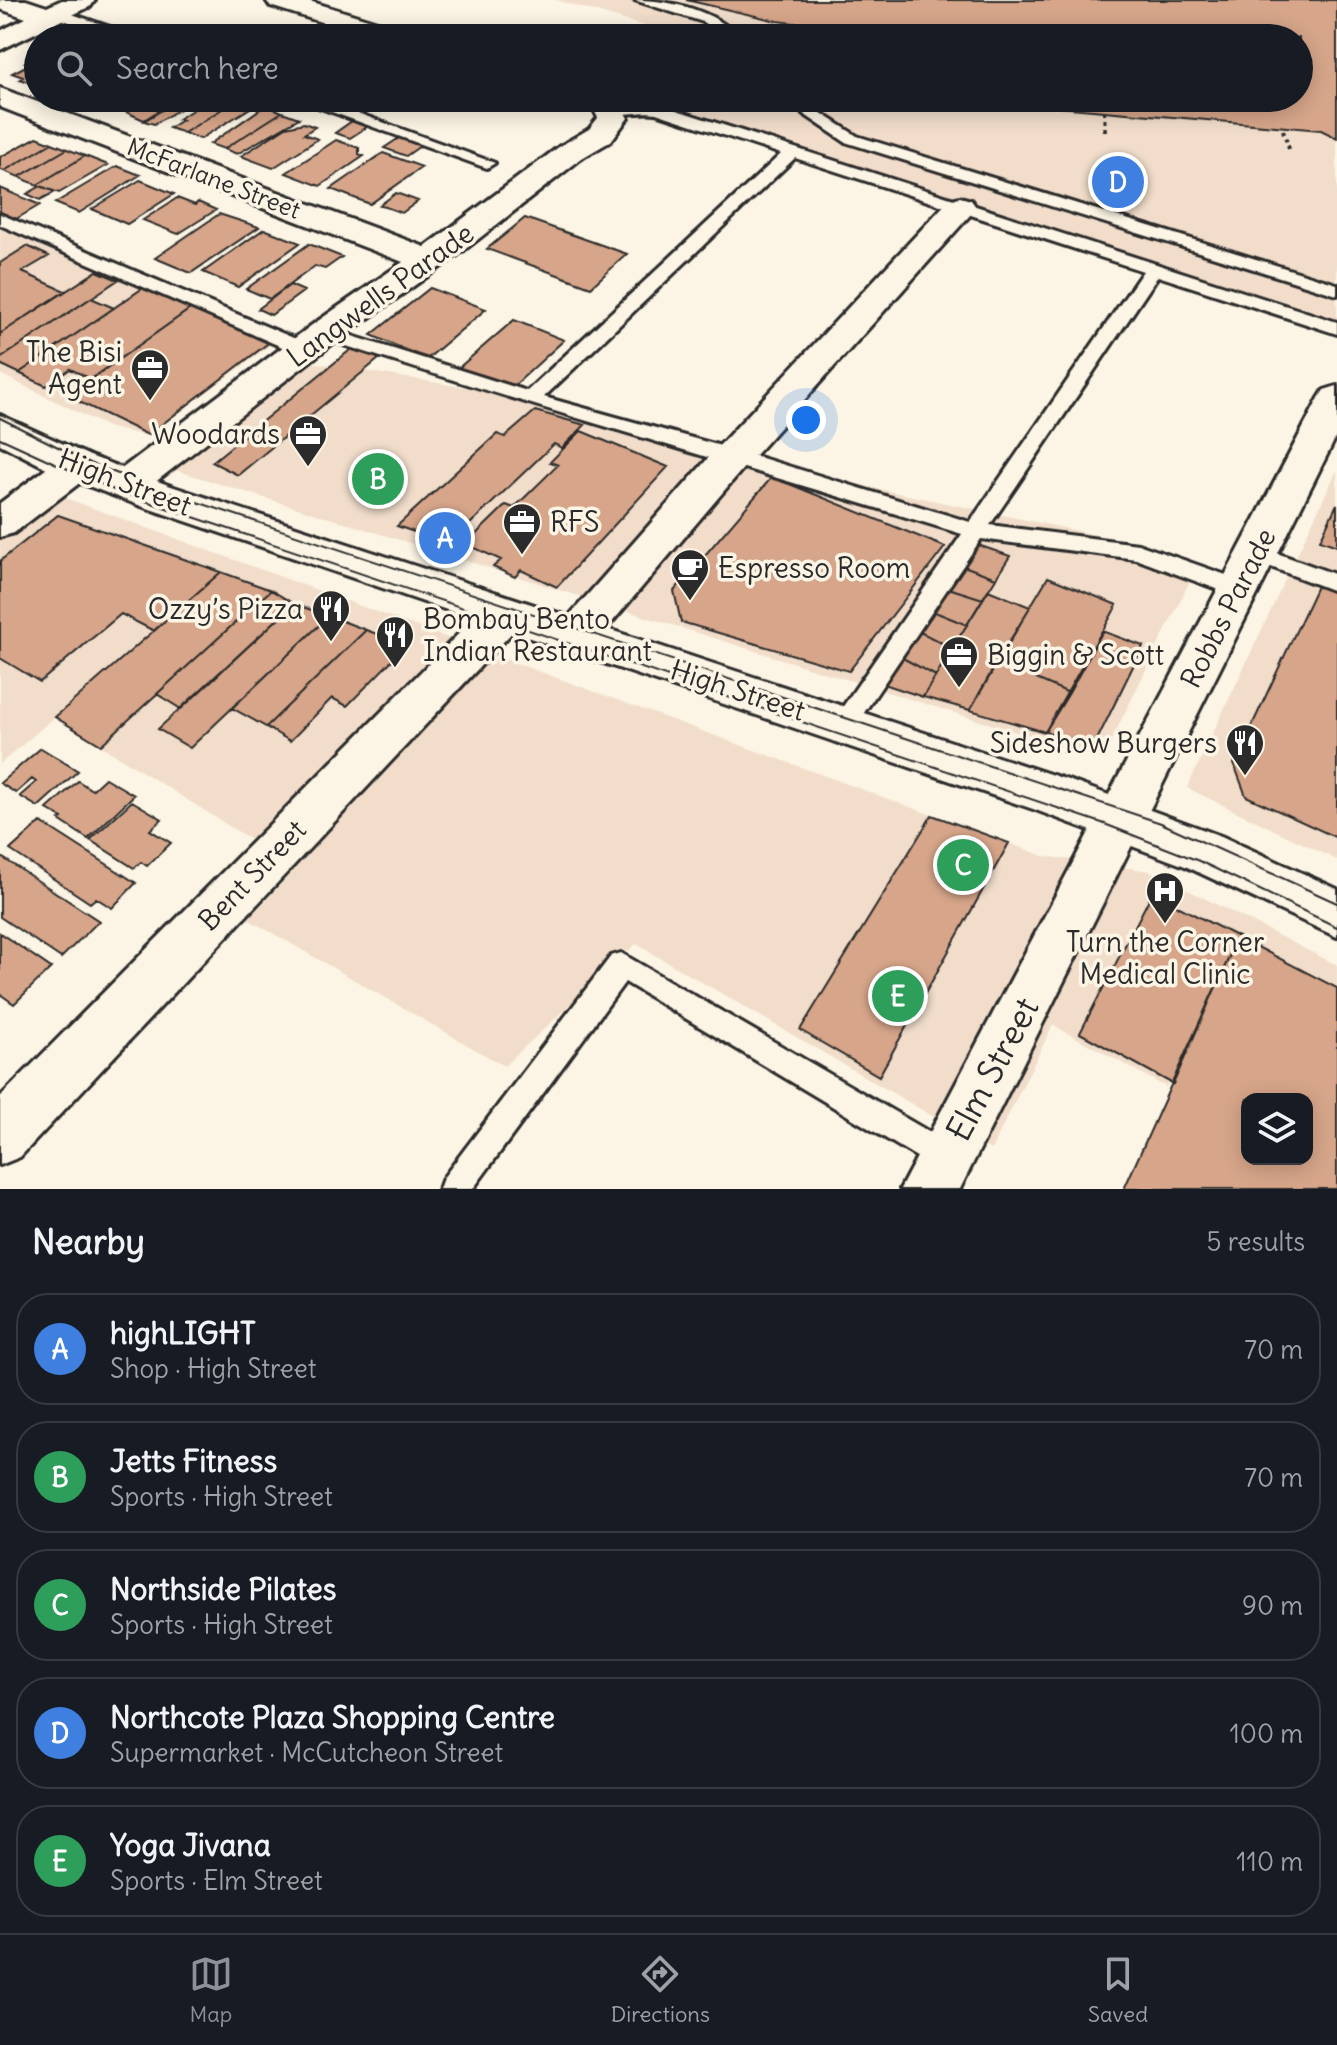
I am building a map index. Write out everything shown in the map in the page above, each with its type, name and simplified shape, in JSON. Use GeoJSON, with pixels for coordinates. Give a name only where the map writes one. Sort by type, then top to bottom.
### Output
{"type":"FeatureCollection","features":[{"type":"Feature","properties":{"kind":"main road","name":"High Street"},"geometry":{"type":"LineString","coordinates":[[0,428],[76,466],[126,485],[1121,820],[1203,851],[1337,914]]}},
{"type":"Feature","properties":{"kind":"street"},"geometry":{"type":"LineString","coordinates":[[0,0],[53,15]]}},
{"type":"Feature","properties":{"kind":"street"},"geometry":{"type":"LineString","coordinates":[[35,24],[82,0]]}},
{"type":"Feature","properties":{"kind":"street"},"geometry":{"type":"LineString","coordinates":[[279,0],[355,24]]}},
{"type":"Feature","properties":{"kind":"street"},"geometry":{"type":"LineString","coordinates":[[0,42],[24,30]]}},
{"type":"Feature","properties":{"kind":"street","name":"McFarlane Street"},"geometry":{"type":"LineString","coordinates":[[0,97],[24,106]]}},
{"type":"Feature","properties":{"kind":"street","name":"McFarlane Street"},"geometry":{"type":"LineString","coordinates":[[39,112],[428,260]]}},
{"type":"Feature","properties":{"kind":"street","name":"Langwells Parade"},"geometry":{"type":"LineString","coordinates":[[126,485],[314,341],[571,152],[600,135],[612,122],[606,112]]}},
{"type":"Feature","properties":{"kind":"street"},"geometry":{"type":"LineString","coordinates":[[576,636],[732,456],[960,207]]}},
{"type":"Feature","properties":{"kind":"street","name":"Robbs Parade"},"geometry":{"type":"LineString","coordinates":[[1121,820],[1337,398]]}},
{"type":"Feature","properties":{"kind":"street"},"geometry":{"type":"LineString","coordinates":[[0,523],[76,466]]}},
{"type":"Feature","properties":{"kind":"street","name":"Bent Street"},"geometry":{"type":"LineString","coordinates":[[0,1137],[505,613]]}},
{"type":"Feature","properties":{"kind":"street","name":"Elm Street"},"geometry":{"type":"LineString","coordinates":[[937,1174],[1121,820]]}},
{"type":"Feature","properties":{"kind":"lane"},"geometry":{"type":"LineString","coordinates":[[641,0],[708,19],[715,24]]}},
{"type":"Feature","properties":{"kind":"lane"},"geometry":{"type":"LineString","coordinates":[[53,15],[83,24]]}},
{"type":"Feature","properties":{"kind":"lane"},"geometry":{"type":"LineString","coordinates":[[341,112],[487,163]]}},
{"type":"Feature","properties":{"kind":"lane"},"geometry":{"type":"LineString","coordinates":[[668,112],[1337,328]]}},
{"type":"Feature","properties":{"kind":"lane"},"geometry":{"type":"LineString","coordinates":[[810,112],[851,139],[1337,290]]}},
{"type":"Feature","properties":{"kind":"lane"},"geometry":{"type":"LineString","coordinates":[[530,399],[792,152]]}},
{"type":"Feature","properties":{"kind":"lane"},"geometry":{"type":"LineString","coordinates":[[0,219],[314,341],[732,456],[975,531],[1138,552],[1337,570]]}},
{"type":"Feature","properties":{"kind":"lane"},"geometry":{"type":"LineString","coordinates":[[843,725],[1154,268]]}},
{"type":"Feature","properties":{"kind":"lane"},"geometry":{"type":"LineString","coordinates":[[1251,561],[1337,584]]}},
{"type":"Feature","properties":{"kind":"lane"},"geometry":{"type":"LineString","coordinates":[[454,1189],[621,965],[937,1174]]}},
{"type":"Feature","properties":{"kind":"path"},"geometry":{"type":"LineString","coordinates":[[1104,112],[1105,133]]}},
{"type":"Feature","properties":{"kind":"path"},"geometry":{"type":"LineString","coordinates":[[1283,130],[1289,149]]}},
{"type":"Feature","properties":{"kind":"shaded area"},"geometry":{"type":"Polygon","coordinates":[[[556,0],[1337,0],[1337,328],[1160,266],[682,112],[1313,112],[1313,24],[637,24],[556,0]]]}},
{"type":"Feature","properties":{"kind":"shaded area"},"geometry":{"type":"Polygon","coordinates":[[[0,219],[277,340],[148,436],[110,428],[0,374],[0,219]]]}},
{"type":"Feature","properties":{"kind":"shaded area"},"geometry":{"type":"Polygon","coordinates":[[[305,361],[511,395],[813,475],[1135,543],[1201,565],[1187,587],[1102,759],[169,468],[305,361]]]}},
{"type":"Feature","properties":{"kind":"shaded area"},"geometry":{"type":"Polygon","coordinates":[[[1337,470],[1337,860],[1187,788],[1337,470]]]}},
{"type":"Feature","properties":{"kind":"shaded area"},"geometry":{"type":"Polygon","coordinates":[[[57,495],[1044,856],[1150,871],[1337,965],[1337,1093],[1198,1016],[1166,1087],[1053,1025],[991,1150],[636,944],[504,1066],[248,919],[296,868],[55,717],[0,764],[0,538],[57,495]]]}},
{"type":"Feature","properties":{"kind":"building"},"geometry":{"type":"Polygon","coordinates":[[[686,0],[1337,0],[1337,138],[1321,130],[1115,112],[1313,112],[1313,24],[802,24],[686,0]]]}},
{"type":"Feature","properties":{"kind":"building"},"geometry":{"type":"Polygon","coordinates":[[[24,67],[24,81],[20,79],[23,77],[12,73],[24,67]]]}},
{"type":"Feature","properties":{"kind":"building"},"geometry":{"type":"Polygon","coordinates":[[[126,112],[157,112],[144,120],[126,112]]]}},
{"type":"Feature","properties":{"kind":"building"},"geometry":{"type":"Polygon","coordinates":[[[159,112],[175,112],[154,124],[144,121],[159,112]]]}},
{"type":"Feature","properties":{"kind":"building"},"geometry":{"type":"Polygon","coordinates":[[[189,112],[217,112],[184,133],[169,128],[182,120],[178,119],[189,112]]]}},
{"type":"Feature","properties":{"kind":"building"},"geometry":{"type":"Polygon","coordinates":[[[217,112],[244,112],[200,139],[184,133],[217,112]]]}},
{"type":"Feature","properties":{"kind":"building"},"geometry":{"type":"Polygon","coordinates":[[[256,112],[282,112],[224,149],[210,144],[256,112]]]}},
{"type":"Feature","properties":{"kind":"building"},"geometry":{"type":"Polygon","coordinates":[[[282,112],[299,118],[237,154],[224,149],[282,112]]]}},
{"type":"Feature","properties":{"kind":"building"},"geometry":{"type":"Polygon","coordinates":[[[352,121],[367,127],[350,138],[335,133],[352,121]]]}},
{"type":"Feature","properties":{"kind":"building"},"geometry":{"type":"Polygon","coordinates":[[[304,123],[315,127],[304,134],[318,139],[273,168],[241,156],[286,127],[304,123]]]}},
{"type":"Feature","properties":{"kind":"building"},"geometry":{"type":"Polygon","coordinates":[[[402,136],[423,144],[406,156],[384,148],[402,136]]]}},
{"type":"Feature","properties":{"kind":"building"},"geometry":{"type":"Polygon","coordinates":[[[37,137],[52,143],[4,171],[0,169],[0,157],[37,137]]]}},
{"type":"Feature","properties":{"kind":"building"},"geometry":{"type":"Polygon","coordinates":[[[336,140],[359,148],[359,154],[364,156],[320,186],[286,173],[336,140]]]}},
{"type":"Feature","properties":{"kind":"building"},"geometry":{"type":"Polygon","coordinates":[[[52,143],[67,149],[19,177],[4,171],[52,143]]]}},
{"type":"Feature","properties":{"kind":"building"},"geometry":{"type":"Polygon","coordinates":[[[67,149],[85,156],[37,185],[19,177],[67,149]]]}},
{"type":"Feature","properties":{"kind":"building"},"geometry":{"type":"Polygon","coordinates":[[[383,153],[422,167],[370,204],[331,189],[383,153]]]}},
{"type":"Feature","properties":{"kind":"building"},"geometry":{"type":"Polygon","coordinates":[[[85,156],[108,165],[59,193],[37,185],[85,156]]]}},
{"type":"Feature","properties":{"kind":"building"},"geometry":{"type":"Polygon","coordinates":[[[117,166],[140,175],[79,213],[55,203],[117,166]]]}},
{"type":"Feature","properties":{"kind":"building"},"geometry":{"type":"Polygon","coordinates":[[[140,180],[174,194],[127,224],[92,209],[140,180]]]}},
{"type":"Feature","properties":{"kind":"building"},"geometry":{"type":"Polygon","coordinates":[[[41,186],[55,192],[40,200],[27,194],[41,186]]]}},
{"type":"Feature","properties":{"kind":"building"},"geometry":{"type":"Polygon","coordinates":[[[0,188],[40,205],[16,219],[0,212],[0,188]]]}},
{"type":"Feature","properties":{"kind":"building"},"geometry":{"type":"Polygon","coordinates":[[[396,193],[418,201],[402,213],[380,205],[396,193]]]}},
{"type":"Feature","properties":{"kind":"building"},"geometry":{"type":"Polygon","coordinates":[[[177,198],[216,210],[178,234],[143,220],[177,198]]]}},
{"type":"Feature","properties":{"kind":"building"},"geometry":{"type":"Polygon","coordinates":[[[219,214],[259,227],[191,273],[155,258],[219,214]]]}},
{"type":"Feature","properties":{"kind":"building"},"geometry":{"type":"Polygon","coordinates":[[[525,218],[627,254],[591,287],[487,249],[525,218]]]}},
{"type":"Feature","properties":{"kind":"building"},"geometry":{"type":"Polygon","coordinates":[[[264,229],[300,243],[238,287],[203,272],[264,229]]]}},
{"type":"Feature","properties":{"kind":"building"},"geometry":{"type":"Polygon","coordinates":[[[309,244],[342,257],[325,269],[315,266],[270,299],[246,289],[309,244]]]}},
{"type":"Feature","properties":{"kind":"building"},"geometry":{"type":"Polygon","coordinates":[[[27,246],[49,256],[22,272],[65,291],[0,334],[0,263],[27,246]]]}},
{"type":"Feature","properties":{"kind":"building"},"geometry":{"type":"Polygon","coordinates":[[[97,271],[118,280],[0,359],[0,334],[97,271]]]}},
{"type":"Feature","properties":{"kind":"building"},"geometry":{"type":"Polygon","coordinates":[[[290,285],[304,291],[271,315],[258,309],[290,285]]]}},
{"type":"Feature","properties":{"kind":"building"},"geometry":{"type":"Polygon","coordinates":[[[146,286],[193,307],[91,379],[70,369],[46,386],[19,373],[146,286]]]}},
{"type":"Feature","properties":{"kind":"building"},"geometry":{"type":"Polygon","coordinates":[[[430,288],[486,309],[427,359],[371,335],[430,288]]]}},
{"type":"Feature","properties":{"kind":"building"},"geometry":{"type":"Polygon","coordinates":[[[91,298],[114,308],[19,373],[0,364],[0,359],[91,298]]]}},
{"type":"Feature","properties":{"kind":"building"},"geometry":{"type":"Polygon","coordinates":[[[193,307],[271,341],[148,435],[67,396],[193,307]]]}},
{"type":"Feature","properties":{"kind":"building"},"geometry":{"type":"Polygon","coordinates":[[[514,320],[564,340],[515,385],[455,371],[514,320]]]}},
{"type":"Feature","properties":{"kind":"building"},"geometry":{"type":"Polygon","coordinates":[[[354,347],[380,358],[238,475],[212,462],[354,347]]]}},
{"type":"Feature","properties":{"kind":"building"},"geometry":{"type":"Polygon","coordinates":[[[535,411],[585,425],[562,448],[554,444],[449,544],[397,526],[497,434],[505,437],[535,411]]]}},
{"type":"Feature","properties":{"kind":"building"},"geometry":{"type":"Polygon","coordinates":[[[581,431],[668,467],[557,587],[521,570],[515,577],[493,567],[501,560],[466,544],[506,505],[514,508],[558,465],[550,462],[581,431]]]}},
{"type":"Feature","properties":{"kind":"building"},"geometry":{"type":"Polygon","coordinates":[[[772,477],[945,547],[849,671],[681,622],[674,591],[772,477]]]}},
{"type":"Feature","properties":{"kind":"building"},"geometry":{"type":"Polygon","coordinates":[[[1337,504],[1337,546],[1320,540],[1337,504]]]}},
{"type":"Feature","properties":{"kind":"building"},"geometry":{"type":"Polygon","coordinates":[[[58,515],[221,572],[154,631],[121,614],[40,682],[0,658],[0,561],[58,515]]]}},
{"type":"Feature","properties":{"kind":"building"},"geometry":{"type":"Polygon","coordinates":[[[975,544],[1010,556],[996,578],[961,565],[975,544]]]}},
{"type":"Feature","properties":{"kind":"building"},"geometry":{"type":"Polygon","coordinates":[[[961,565],[996,578],[983,599],[945,587],[961,565]]]}},
{"type":"Feature","properties":{"kind":"building"},"geometry":{"type":"Polygon","coordinates":[[[221,572],[271,590],[101,745],[55,717],[221,572]]]}},
{"type":"Feature","properties":{"kind":"building"},"geometry":{"type":"Polygon","coordinates":[[[1048,577],[1117,605],[1069,693],[997,662],[1048,577]]]}},
{"type":"Feature","properties":{"kind":"building"},"geometry":{"type":"Polygon","coordinates":[[[1318,584],[1337,592],[1337,838],[1246,796],[1234,764],[1318,584]]]}},
{"type":"Feature","properties":{"kind":"building"},"geometry":{"type":"Polygon","coordinates":[[[945,587],[983,599],[967,625],[930,610],[945,587]]]}},
{"type":"Feature","properties":{"kind":"building"},"geometry":{"type":"Polygon","coordinates":[[[271,590],[294,604],[181,709],[157,694],[271,590]]]}},
{"type":"Feature","properties":{"kind":"building"},"geometry":{"type":"Polygon","coordinates":[[[988,590],[1030,607],[970,710],[923,697],[988,590]]]}},
{"type":"Feature","properties":{"kind":"building"},"geometry":{"type":"Polygon","coordinates":[[[294,604],[329,616],[190,748],[158,729],[294,604]]]}},
{"type":"Feature","properties":{"kind":"building"},"geometry":{"type":"Polygon","coordinates":[[[930,610],[967,625],[952,648],[916,630],[930,610]]]}},
{"type":"Feature","properties":{"kind":"building"},"geometry":{"type":"Polygon","coordinates":[[[329,616],[366,630],[266,727],[232,708],[329,616]]]}},
{"type":"Feature","properties":{"kind":"building"},"geometry":{"type":"Polygon","coordinates":[[[366,630],[407,645],[347,706],[332,698],[290,741],[266,727],[366,630]]]}},
{"type":"Feature","properties":{"kind":"building"},"geometry":{"type":"Polygon","coordinates":[[[916,630],[952,648],[936,676],[899,656],[916,630]]]}},
{"type":"Feature","properties":{"kind":"building"},"geometry":{"type":"Polygon","coordinates":[[[1102,631],[1143,646],[1093,748],[1045,732],[1102,631]]]}},
{"type":"Feature","properties":{"kind":"building"},"geometry":{"type":"Polygon","coordinates":[[[899,656],[936,676],[923,697],[881,683],[899,656]]]}},
{"type":"Feature","properties":{"kind":"building"},"geometry":{"type":"Polygon","coordinates":[[[997,662],[1069,693],[1045,732],[970,710],[997,662]]]}},
{"type":"Feature","properties":{"kind":"building"},"geometry":{"type":"Polygon","coordinates":[[[41,748],[78,771],[38,807],[20,796],[36,782],[32,779],[16,793],[0,783],[41,748]]]}},
{"type":"Feature","properties":{"kind":"building"},"geometry":{"type":"Polygon","coordinates":[[[105,778],[134,795],[88,839],[47,809],[78,781],[92,790],[105,778]]]}},
{"type":"Feature","properties":{"kind":"building"},"geometry":{"type":"Polygon","coordinates":[[[132,801],[162,819],[150,830],[171,843],[147,866],[141,862],[134,868],[90,840],[132,801]]]}},
{"type":"Feature","properties":{"kind":"building"},"geometry":{"type":"Polygon","coordinates":[[[932,815],[1009,843],[879,1076],[800,1030],[932,815]]]}},
{"type":"Feature","properties":{"kind":"building"},"geometry":{"type":"Polygon","coordinates":[[[41,822],[136,883],[112,908],[96,898],[90,903],[10,850],[41,822]]]}},
{"type":"Feature","properties":{"kind":"building"},"geometry":{"type":"Polygon","coordinates":[[[0,856],[99,921],[61,958],[0,917],[0,856]]]}},
{"type":"Feature","properties":{"kind":"building"},"geometry":{"type":"Polygon","coordinates":[[[1152,893],[1238,937],[1173,1084],[1080,1033],[1152,893]]]}},
{"type":"Feature","properties":{"kind":"building"},"geometry":{"type":"Polygon","coordinates":[[[0,933],[51,968],[14,1004],[0,994],[0,933]]]}},
{"type":"Feature","properties":{"kind":"building"},"geometry":{"type":"Polygon","coordinates":[[[1238,937],[1337,988],[1337,1189],[1124,1189],[1238,937]]]}},
{"type":"Feature","properties":{"kind":"tram line"},"geometry":{"type":"LineString","coordinates":[[0,418],[90,463],[149,486],[1161,823],[1337,903]]}},
{"type":"Feature","properties":{"kind":"tram line"},"geometry":{"type":"LineString","coordinates":[[0,438],[116,491],[1102,823],[1199,861],[1337,927]]}},
{"type":"Feature","properties":{"kind":"place","name":"Northcote Plaza Shopping Centre"},"geometry":{"type":"Point","coordinates":[1118,182]}},
{"type":"Feature","properties":{"kind":"place","name":"The Bisi Agent"},"geometry":{"type":"Point","coordinates":[150,402]}},
{"type":"Feature","properties":{"kind":"place","name":"Woodards"},"geometry":{"type":"Point","coordinates":[308,468]}},
{"type":"Feature","properties":{"kind":"place","name":"Jetts Fitness"},"geometry":{"type":"Point","coordinates":[378,479]}},
{"type":"Feature","properties":{"kind":"place","name":"highLIGHT"},"geometry":{"type":"Point","coordinates":[445,538]}},
{"type":"Feature","properties":{"kind":"place","name":"RFS"},"geometry":{"type":"Point","coordinates":[522,556]}},
{"type":"Feature","properties":{"kind":"place","name":"Espresso Room"},"geometry":{"type":"Point","coordinates":[690,602]}},
{"type":"Feature","properties":{"kind":"place","name":"Ozzy’s Pizza"},"geometry":{"type":"Point","coordinates":[331,643]}},
{"type":"Feature","properties":{"kind":"place","name":"Bombay Bento Indian Restaurant"},"geometry":{"type":"Point","coordinates":[395,669]}},
{"type":"Feature","properties":{"kind":"place","name":"Biggin & Scott"},"geometry":{"type":"Point","coordinates":[959,689]}},
{"type":"Feature","properties":{"kind":"place","name":"Sideshow Burgers"},"geometry":{"type":"Point","coordinates":[1245,777]}},
{"type":"Feature","properties":{"kind":"place","name":"Northside Pilates"},"geometry":{"type":"Point","coordinates":[963,865]}},
{"type":"Feature","properties":{"kind":"place","name":"Turn the Corner Medical Clinic"},"geometry":{"type":"Point","coordinates":[1165,925]}},
{"type":"Feature","properties":{"kind":"place","name":"Yoga Jivana"},"geometry":{"type":"Point","coordinates":[898,996]}}]}
